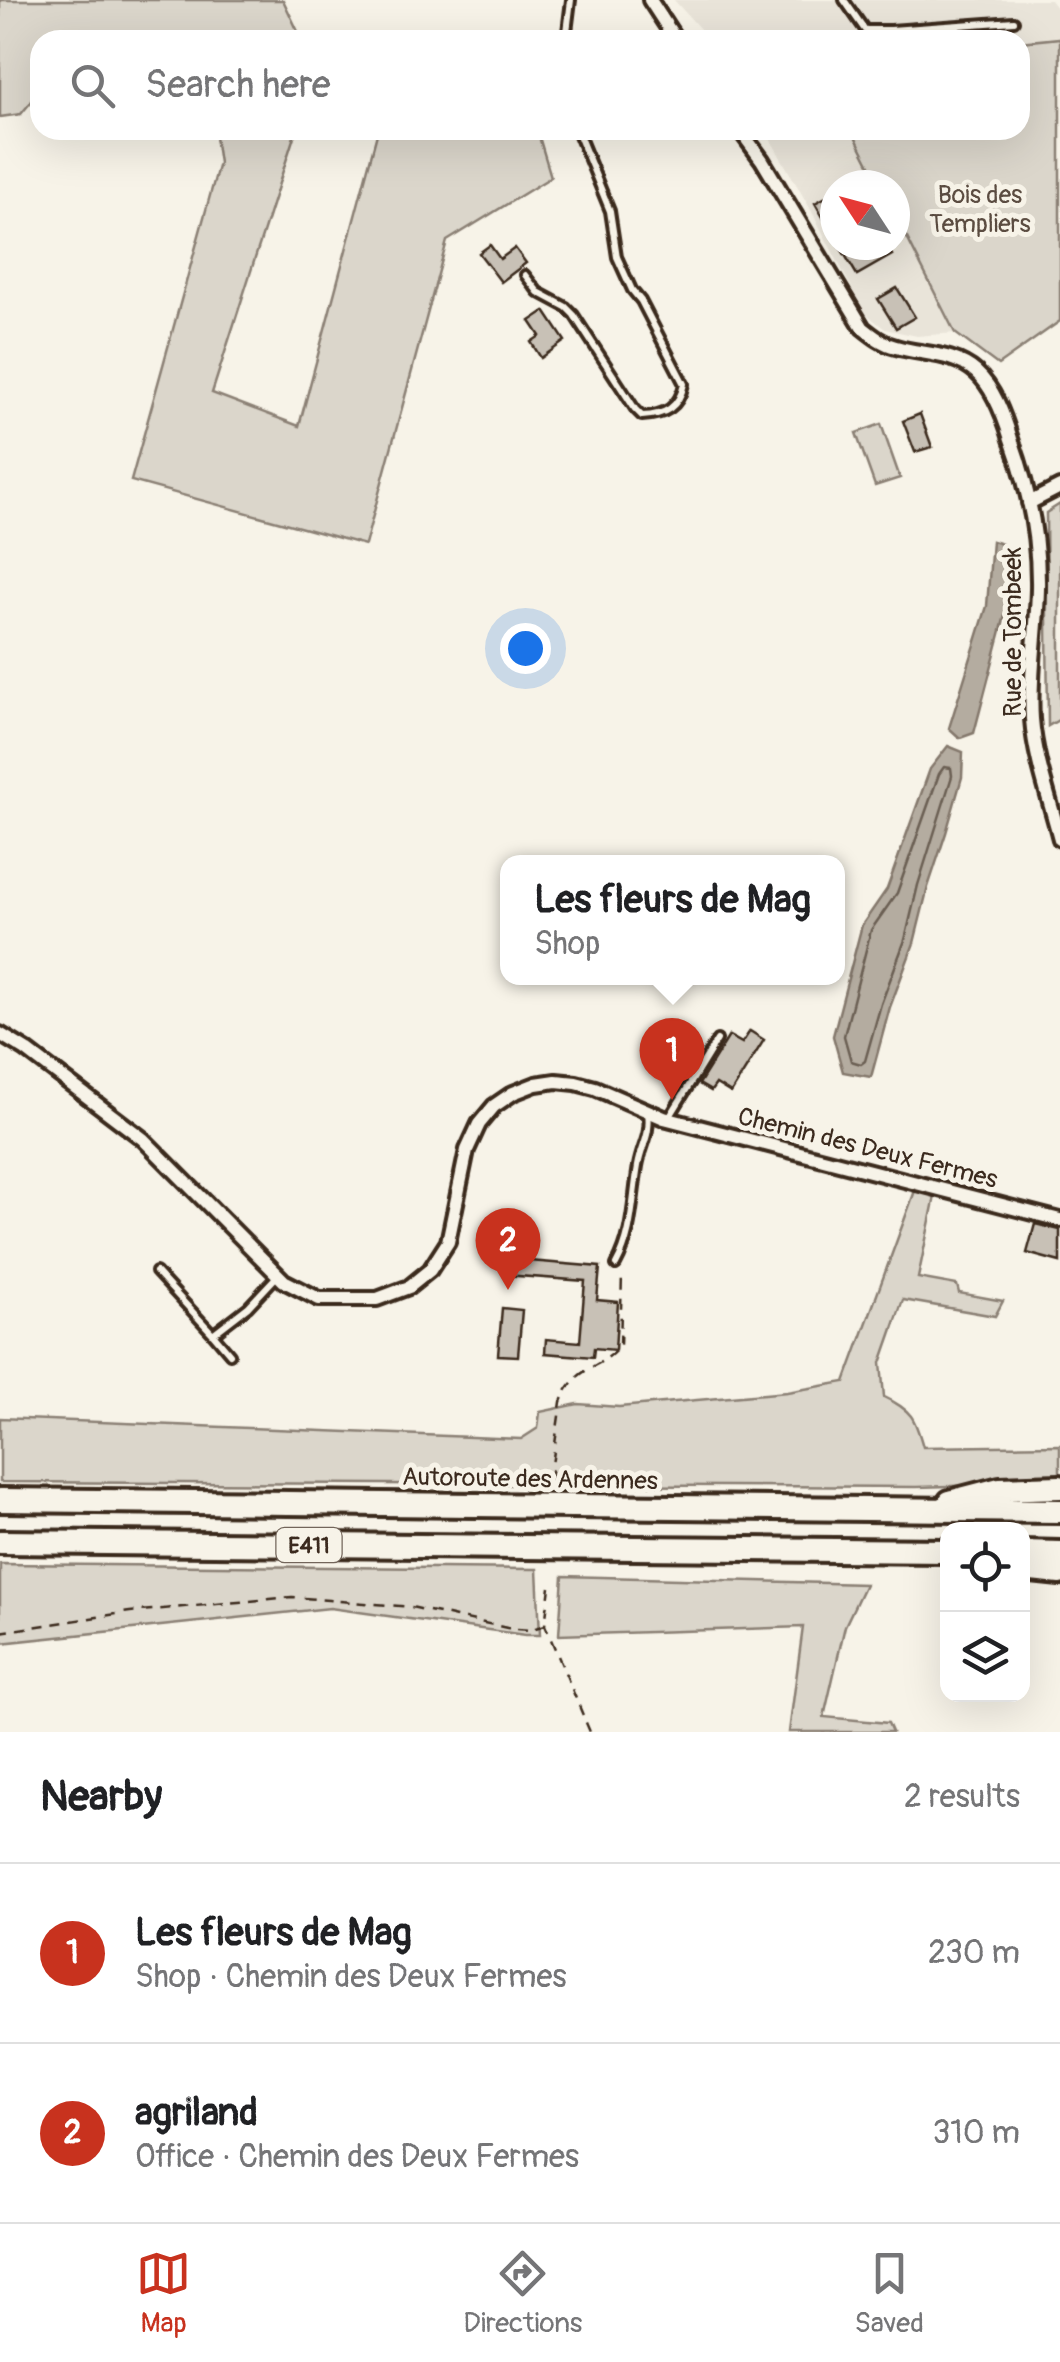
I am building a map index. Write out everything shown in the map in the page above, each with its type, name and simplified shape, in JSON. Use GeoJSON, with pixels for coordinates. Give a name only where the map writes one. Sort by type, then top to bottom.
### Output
{"type":"FeatureCollection","features":[{"type":"Feature","properties":{"kind":"highway"},"geometry":{"type":"LineString","coordinates":[[917,1510],[1000,1490],[1060,1487]]}},
{"type":"Feature","properties":{"kind":"highway","name":"Autoroute des Ardennes"},"geometry":{"type":"LineString","coordinates":[[0,1500],[1060,1512]]}},
{"type":"Feature","properties":{"kind":"highway","name":"E411"},"geometry":{"type":"LineString","coordinates":[[0,1542],[940,1552]]}},
{"type":"Feature","properties":{"kind":"highway"},"geometry":{"type":"LineString","coordinates":[[1030,1552],[1060,1553]]}},
{"type":"Feature","properties":{"kind":"highway"},"geometry":{"type":"LineString","coordinates":[[1030,1570],[1060,1573]]}},
{"type":"Feature","properties":{"kind":"street"},"geometry":{"type":"LineString","coordinates":[[650,0],[670,30]]}},
{"type":"Feature","properties":{"kind":"street","name":"Rue de Tombeek"},"geometry":{"type":"LineString","coordinates":[[747,140],[863,328],[897,348],[955,359],[975,371],[991,390],[1007,425],[1019,459],[1034,534],[1038,586],[1032,718],[1060,839]]}},
{"type":"Feature","properties":{"kind":"street"},"geometry":{"type":"LineString","coordinates":[[1029,503],[1060,487]]}},
{"type":"Feature","properties":{"kind":"street","name":"Chemin des Deux Fermes"},"geometry":{"type":"LineString","coordinates":[[0,1034],[143,1139],[284,1281],[319,1299],[377,1299],[409,1287],[430,1270],[448,1242],[467,1150],[479,1124],[494,1106],[513,1093],[556,1081],[595,1088],[669,1120],[1060,1220]]}},
{"type":"Feature","properties":{"kind":"lane"},"geometry":{"type":"LineString","coordinates":[[567,30],[570,0]]}},
{"type":"Feature","properties":{"kind":"lane"},"geometry":{"type":"LineString","coordinates":[[844,0],[865,30],[1014,21]]}},
{"type":"Feature","properties":{"kind":"lane"},"geometry":{"type":"LineString","coordinates":[[525,274],[538,292],[566,306],[574,315],[642,416],[670,410],[680,400],[684,384],[617,257],[610,211],[581,140]]}},
{"type":"Feature","properties":{"kind":"lane"},"geometry":{"type":"LineString","coordinates":[[669,1120],[717,1040]]}},
{"type":"Feature","properties":{"kind":"lane"},"geometry":{"type":"LineString","coordinates":[[616,1266],[626,1247],[631,1224],[639,1161],[650,1129],[648,1112]]}},
{"type":"Feature","properties":{"kind":"lane"},"geometry":{"type":"LineString","coordinates":[[156,1272],[230,1354]]}},
{"type":"Feature","properties":{"kind":"lane"},"geometry":{"type":"LineString","coordinates":[[213,1334],[248,1307],[278,1275]]}},
{"type":"Feature","properties":{"kind":"path"},"geometry":{"type":"LineString","coordinates":[[550,1479],[565,1390],[580,1372],[613,1354],[620,1344],[620,1285]]}},
{"type":"Feature","properties":{"kind":"path"},"geometry":{"type":"LineString","coordinates":[[550,1588],[545,1625],[590,1732]]}},
{"type":"Feature","properties":{"kind":"path"},"geometry":{"type":"LineString","coordinates":[[0,1632],[130,1612],[292,1597],[411,1606],[507,1628],[529,1630],[545,1625]]}},
{"type":"Feature","properties":{"kind":"shaded area"},"geometry":{"type":"Polygon","coordinates":[[[674,0],[1050,0],[1060,13],[1060,38],[1030,41],[1030,30],[701,30],[674,0]]]}},
{"type":"Feature","properties":{"kind":"shaded area"},"geometry":{"type":"Polygon","coordinates":[[[771,140],[857,140],[872,170],[820,170],[820,227],[771,140]]]}},
{"type":"Feature","properties":{"kind":"shaded area"},"geometry":{"type":"Polygon","coordinates":[[[910,244],[955,333],[917,336],[885,329],[864,312],[837,260],[910,260],[910,244]]]}},
{"type":"Feature","properties":{"kind":"green space"},"geometry":{"type":"Polygon","coordinates":[[[0,0],[283,0],[297,30],[30,30],[30,103],[21,114],[0,117],[0,0]]]}},
{"type":"Feature","properties":{"kind":"green space","name":"Bois des Templiers"},"geometry":{"type":"Polygon","coordinates":[[[1060,38],[1060,321],[998,365],[955,333],[910,244],[910,170],[872,170],[857,140],[1030,140],[1030,41],[1060,38]]]}},
{"type":"Feature","properties":{"kind":"green space"},"geometry":{"type":"Polygon","coordinates":[[[216,140],[293,140],[212,393],[299,426],[375,140],[540,140],[551,177],[447,241],[365,545],[131,481],[219,163],[216,140]]]}},
{"type":"Feature","properties":{"kind":"green space"},"geometry":{"type":"Polygon","coordinates":[[[881,424],[900,478],[875,486],[856,433],[881,424]]]}},
{"type":"Feature","properties":{"kind":"green space"},"geometry":{"type":"Polygon","coordinates":[[[1060,504],[1060,719],[1048,726],[1046,513],[1060,504]]]}},
{"type":"Feature","properties":{"kind":"green space"},"geometry":{"type":"Polygon","coordinates":[[[916,1188],[935,1196],[918,1278],[957,1285],[959,1293],[1003,1301],[995,1316],[903,1300],[881,1363],[884,1397],[911,1416],[923,1447],[1060,1445],[1060,1483],[916,1487],[0,1482],[0,1418],[521,1439],[538,1428],[540,1412],[578,1404],[619,1407],[787,1392],[845,1382],[916,1188]]]}},
{"type":"Feature","properties":{"kind":"green space"},"geometry":{"type":"Polygon","coordinates":[[[0,1564],[537,1569],[540,1635],[330,1608],[0,1643],[0,1564]]]}},
{"type":"Feature","properties":{"kind":"green space"},"geometry":{"type":"Polygon","coordinates":[[[563,1576],[865,1584],[845,1626],[824,1717],[888,1723],[892,1732],[789,1732],[803,1627],[559,1635],[563,1576]]]}},
{"type":"Feature","properties":{"kind":"water"},"geometry":{"type":"Polygon","coordinates":[[[992,541],[1002,544],[1010,596],[974,733],[960,738],[949,728],[987,606],[992,541]]]}},
{"type":"Feature","properties":{"kind":"water"},"geometry":{"type":"Polygon","coordinates":[[[948,746],[963,752],[962,777],[871,1077],[843,1072],[833,1036],[862,925],[887,889],[930,769],[948,746]]]}},
{"type":"Feature","properties":{"kind":"building"},"geometry":{"type":"Polygon","coordinates":[[[490,245],[500,259],[515,248],[526,263],[501,282],[479,253],[490,245]]]}},
{"type":"Feature","properties":{"kind":"building"},"geometry":{"type":"Polygon","coordinates":[[[848,260],[883,260],[857,275],[848,260]]]}},
{"type":"Feature","properties":{"kind":"building"},"geometry":{"type":"Polygon","coordinates":[[[897,288],[915,317],[896,328],[878,299],[897,288]]]}},
{"type":"Feature","properties":{"kind":"building"},"geometry":{"type":"Polygon","coordinates":[[[545,311],[565,341],[541,358],[531,342],[540,336],[530,321],[545,311]]]}},
{"type":"Feature","properties":{"kind":"building"},"geometry":{"type":"Polygon","coordinates":[[[920,414],[932,447],[915,452],[903,421],[920,414]]]}},
{"type":"Feature","properties":{"kind":"building"},"geometry":{"type":"Polygon","coordinates":[[[750,1031],[764,1040],[731,1093],[716,1084],[711,1091],[699,1084],[729,1036],[742,1043],[750,1031]]]}},
{"type":"Feature","properties":{"kind":"building"},"geometry":{"type":"Polygon","coordinates":[[[1035,1224],[1060,1230],[1060,1262],[1027,1253],[1035,1224]]]}},
{"type":"Feature","properties":{"kind":"building"},"geometry":{"type":"Polygon","coordinates":[[[506,1259],[600,1267],[597,1300],[618,1302],[615,1350],[594,1348],[593,1357],[545,1353],[546,1339],[580,1342],[585,1281],[505,1275],[506,1259]]]}},
{"type":"Feature","properties":{"kind":"building"},"geometry":{"type":"Polygon","coordinates":[[[502,1308],[522,1310],[518,1356],[498,1355],[502,1308]]]}},
{"type":"Feature","properties":{"kind":"place","name":"Les fleurs de Mag"},"geometry":{"type":"Point","coordinates":[672,1100]}},
{"type":"Feature","properties":{"kind":"place","name":"agriland"},"geometry":{"type":"Point","coordinates":[508,1290]}}]}
